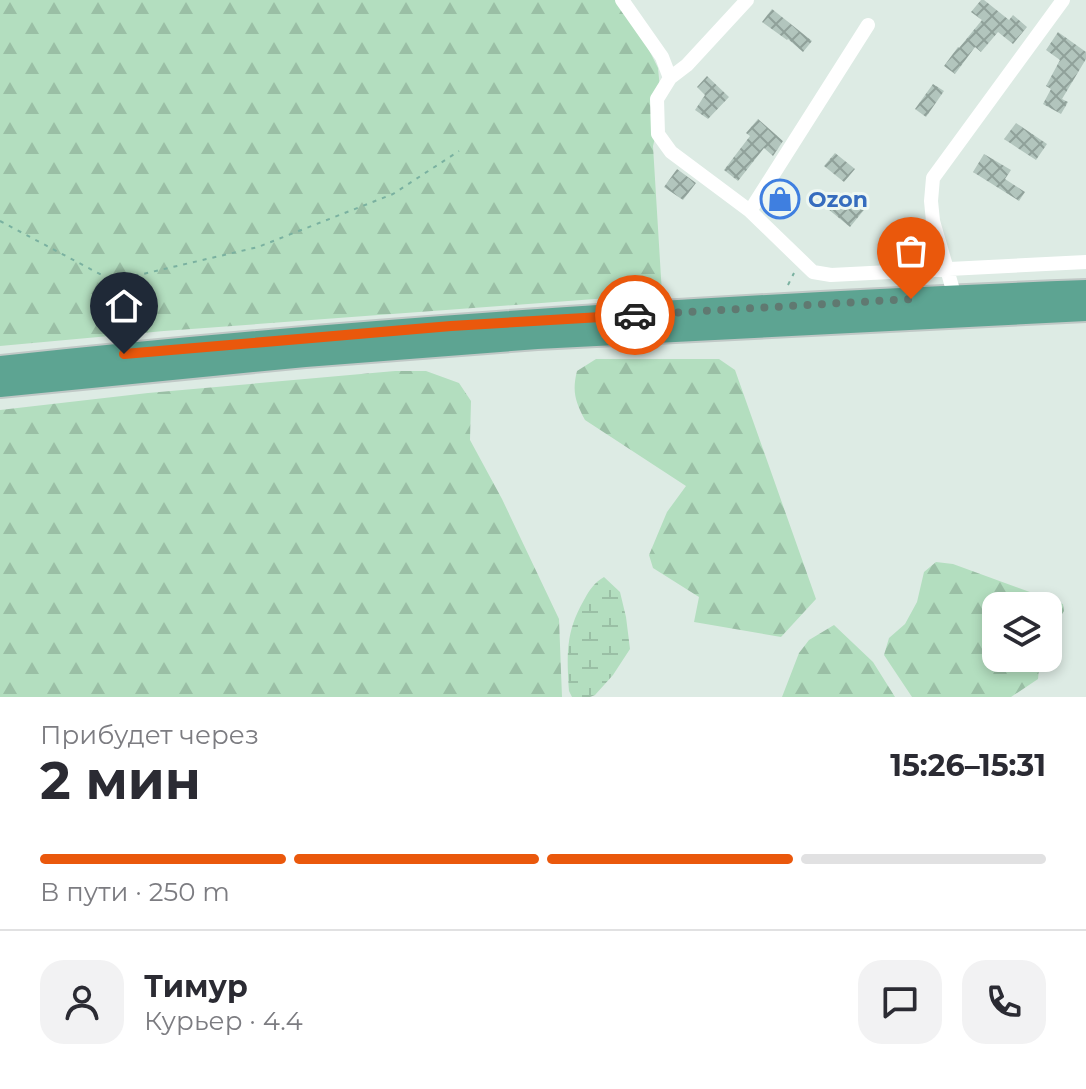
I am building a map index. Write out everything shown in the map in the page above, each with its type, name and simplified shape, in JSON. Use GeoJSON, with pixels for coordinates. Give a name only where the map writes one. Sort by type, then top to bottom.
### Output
{"type":"FeatureCollection","features":[{"type":"Feature","properties":{"kind":"main road"},"geometry":{"type":"LineString","coordinates":[[0,367],[451,326],[785,305],[1086,291]]}},
{"type":"Feature","properties":{"kind":"main road"},"geometry":{"type":"LineString","coordinates":[[0,386],[537,338],[1086,310]]}},
{"type":"Feature","properties":{"kind":"street"},"geometry":{"type":"LineString","coordinates":[[622,0],[662,57],[670,78]]}},
{"type":"Feature","properties":{"kind":"street"},"geometry":{"type":"LineString","coordinates":[[747,0],[687,65],[670,78],[657,99],[658,134],[671,152],[750,211],[813,272],[831,275],[1086,262]]}},
{"type":"Feature","properties":{"kind":"street"},"geometry":{"type":"LineString","coordinates":[[955,297],[933,221],[933,178],[1063,0]]}},
{"type":"Feature","properties":{"kind":"street"},"geometry":{"type":"LineString","coordinates":[[750,211],[868,25]]}},
{"type":"Feature","properties":{"kind":"path"},"geometry":{"type":"LineString","coordinates":[[0,221],[113,281],[258,247],[393,194],[459,151]]}},
{"type":"Feature","properties":{"kind":"path"},"geometry":{"type":"LineString","coordinates":[[784,293],[800,260]]}},
{"type":"Feature","properties":{"kind":"green space"},"geometry":{"type":"Polygon","coordinates":[[[0,0],[617,0],[637,26],[658,68],[662,110],[653,146],[662,294],[0,346],[0,0]]]}},
{"type":"Feature","properties":{"kind":"green space"},"geometry":{"type":"Polygon","coordinates":[[[596,359],[719,359],[735,370],[816,599],[781,637],[694,622],[699,597],[653,568],[649,555],[667,512],[686,486],[585,420],[575,396],[575,378],[577,371],[596,359]]]}},
{"type":"Feature","properties":{"kind":"green space"},"geometry":{"type":"Polygon","coordinates":[[[395,371],[426,371],[459,383],[471,401],[470,440],[559,619],[562,697],[0,697],[0,410],[395,371]]]}},
{"type":"Feature","properties":{"kind":"green space"},"geometry":{"type":"Polygon","coordinates":[[[936,562],[953,564],[1030,592],[982,592],[982,672],[1039,672],[1038,679],[1011,697],[912,697],[884,655],[889,638],[905,624],[917,602],[924,572],[936,562]]]}},
{"type":"Feature","properties":{"kind":"green space"},"geometry":{"type":"Polygon","coordinates":[[[604,577],[620,592],[630,649],[595,695],[572,697],[568,666],[570,634],[586,596],[604,577]]]}},
{"type":"Feature","properties":{"kind":"green space"},"geometry":{"type":"Polygon","coordinates":[[[834,625],[873,662],[895,697],[782,697],[799,653],[809,640],[834,625]]]}},
{"type":"Feature","properties":{"kind":"building"},"geometry":{"type":"Polygon","coordinates":[[[981,0],[1009,20],[1013,15],[1027,27],[1013,44],[998,32],[981,52],[975,47],[955,74],[944,66],[982,20],[971,12],[981,0]]]}},
{"type":"Feature","properties":{"kind":"building"},"geometry":{"type":"Polygon","coordinates":[[[772,9],[812,41],[803,52],[762,22],[772,9]]]}},
{"type":"Feature","properties":{"kind":"building"},"geometry":{"type":"Polygon","coordinates":[[[1058,32],[1086,52],[1086,59],[1062,99],[1068,102],[1061,114],[1043,104],[1051,89],[1046,86],[1060,60],[1046,50],[1058,32]]]}},
{"type":"Feature","properties":{"kind":"building"},"geometry":{"type":"Polygon","coordinates":[[[707,76],[729,97],[708,119],[695,110],[705,95],[697,87],[707,76]]]}},
{"type":"Feature","properties":{"kind":"building"},"geometry":{"type":"Polygon","coordinates":[[[933,84],[944,91],[926,117],[915,109],[933,84]]]}},
{"type":"Feature","properties":{"kind":"building"},"geometry":{"type":"Polygon","coordinates":[[[758,119],[783,141],[773,156],[764,148],[738,181],[724,170],[750,136],[746,133],[758,119]]]}},
{"type":"Feature","properties":{"kind":"building"},"geometry":{"type":"Polygon","coordinates":[[[1016,123],[1047,144],[1036,160],[1004,139],[1016,123]]]}},
{"type":"Feature","properties":{"kind":"building"},"geometry":{"type":"Polygon","coordinates":[[[835,153],[855,169],[844,182],[824,166],[835,153]]]}},
{"type":"Feature","properties":{"kind":"building"},"geometry":{"type":"Polygon","coordinates":[[[984,154],[1011,170],[1005,179],[1025,192],[1019,201],[973,172],[984,154]]]}},
{"type":"Feature","properties":{"kind":"building"},"geometry":{"type":"Polygon","coordinates":[[[677,169],[696,183],[683,200],[664,187],[677,169]]]}},
{"type":"Feature","properties":{"kind":"building"},"geometry":{"type":"Polygon","coordinates":[[[780,183],[794,194],[782,209],[770,199],[780,183]]]}},
{"type":"Feature","properties":{"kind":"building"},"geometry":{"type":"Polygon","coordinates":[[[843,192],[864,210],[850,227],[828,209],[843,192]]]}},
{"type":"Feature","properties":{"kind":"way so far"},"geometry":{"type":"LineString","coordinates":[[635,315],[911,299]]}},
{"type":"Feature","properties":{"kind":"place","name":"Ozon"},"geometry":{"type":"Point","coordinates":[780,199]}},
{"type":"Feature","properties":{"kind":"route"},"geometry":{"type":"LineString","coordinates":[[124,354],[451,326],[635,315]]}}]}
